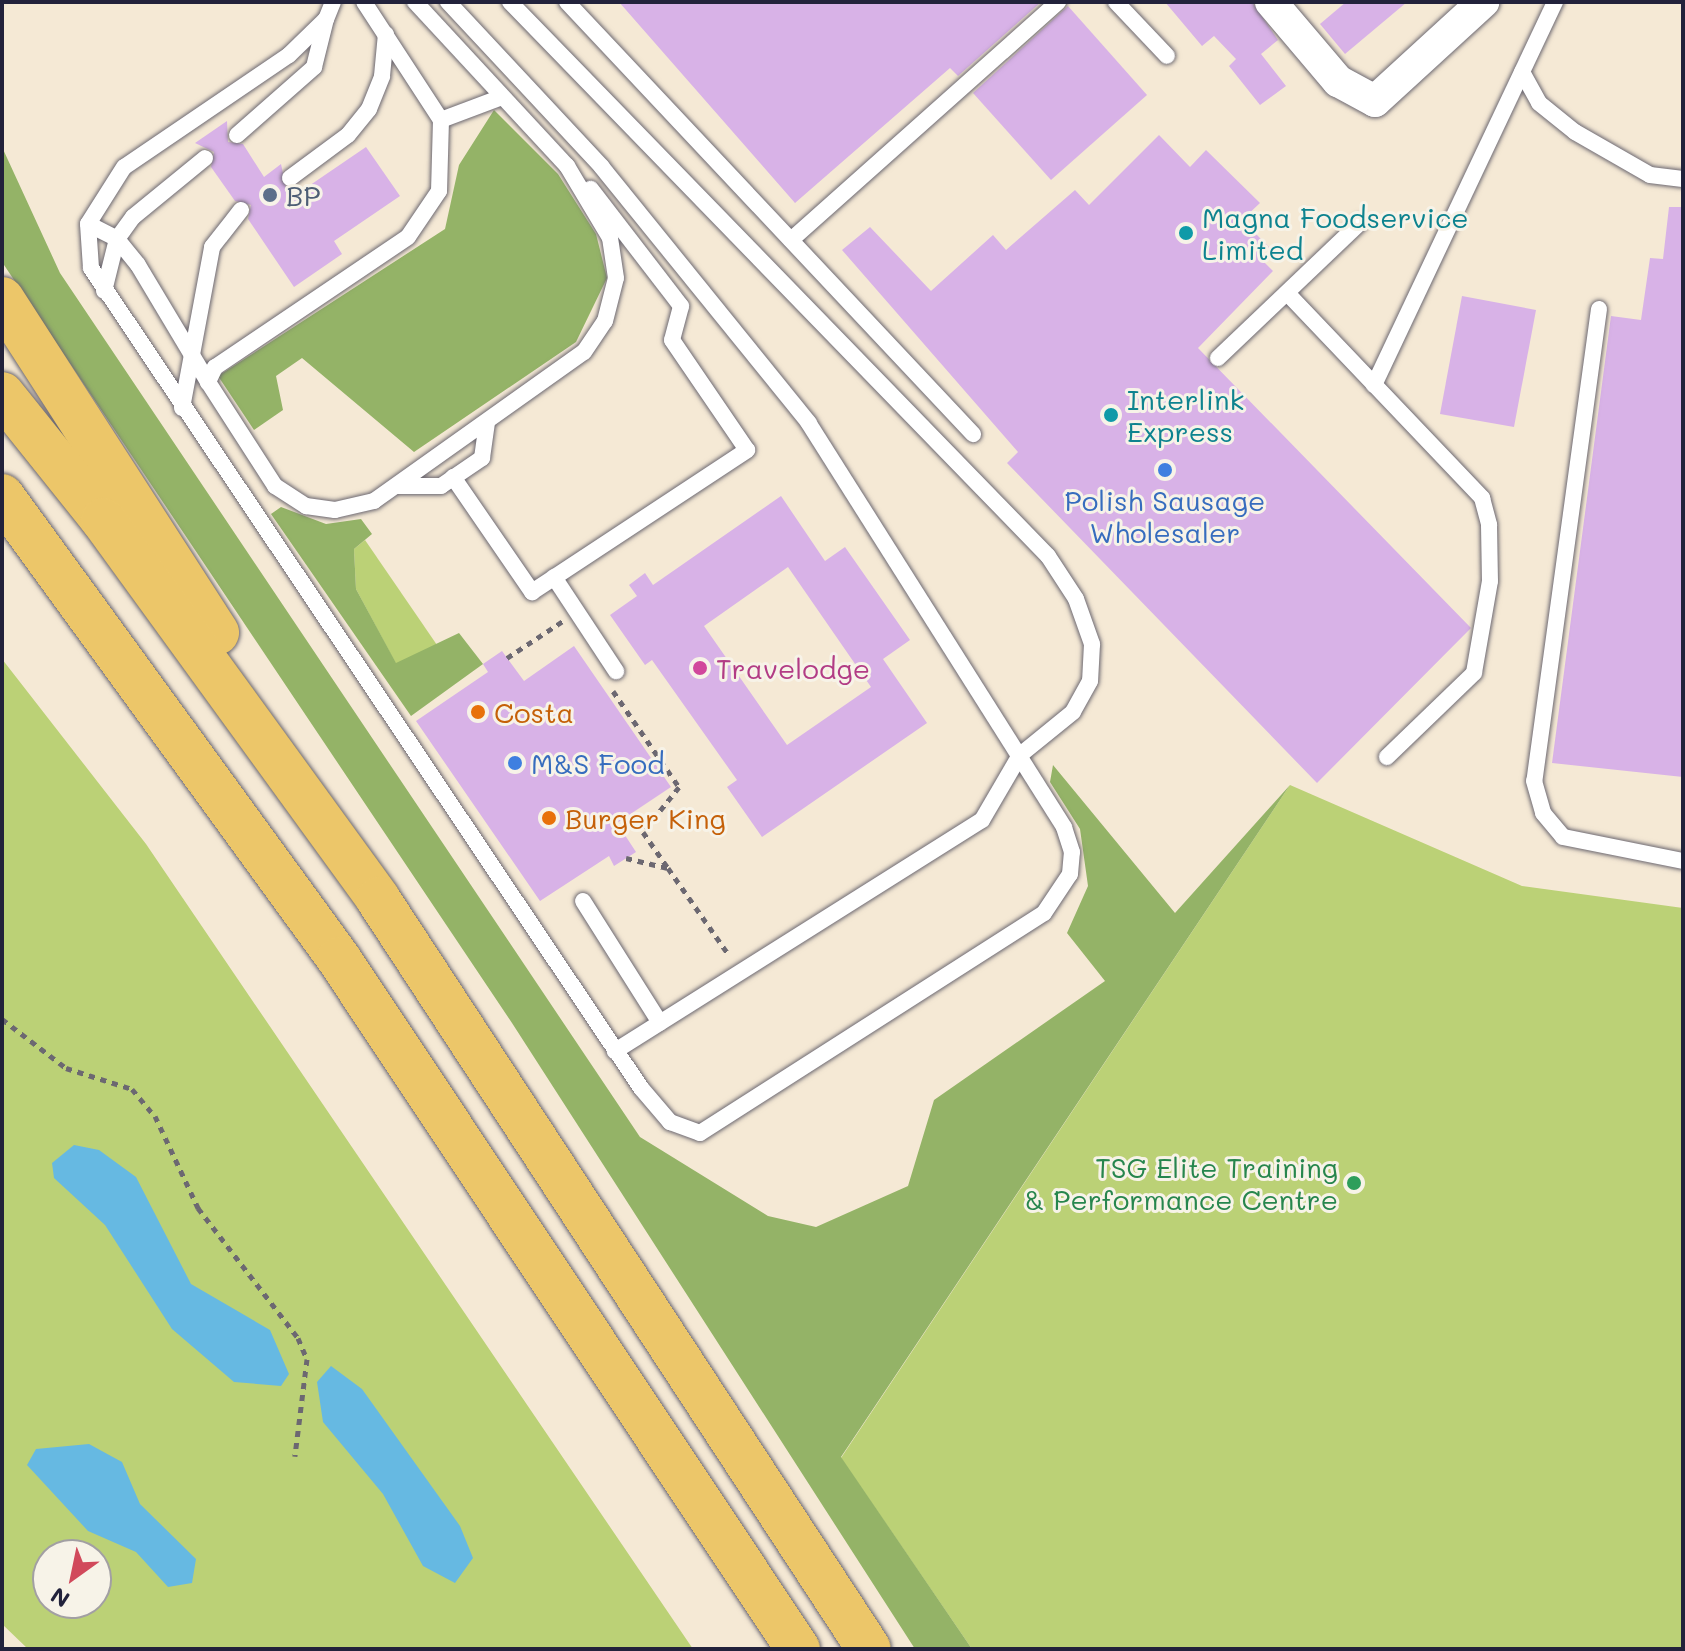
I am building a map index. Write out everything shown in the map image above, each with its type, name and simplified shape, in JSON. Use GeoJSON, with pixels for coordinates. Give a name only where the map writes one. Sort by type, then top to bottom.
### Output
{"type":"FeatureCollection","features":[{"type":"Feature","properties":{"kind":"highway"},"geometry":{"type":"LineString","coordinates":[[2,299],[131,492],[378,899],[869,1649]]}},
{"type":"Feature","properties":{"kind":"highway"},"geometry":{"type":"LineString","coordinates":[[2,394],[103,520],[378,899]]}},
{"type":"Feature","properties":{"kind":"highway"},"geometry":{"type":"LineString","coordinates":[[2,496],[339,959],[798,1649]]}},
{"type":"Feature","properties":{"kind":"street"},"geometry":{"type":"LineString","coordinates":[[1271,2],[1338,81],[1375,101],[1483,2]]}},
{"type":"Feature","properties":{"kind":"lane"},"geometry":{"type":"LineString","coordinates":[[237,135],[314,67],[333,2]]}},
{"type":"Feature","properties":{"kind":"lane"},"geometry":{"type":"LineString","coordinates":[[208,382],[215,367],[418,226],[439,191],[441,120],[364,2]]}},
{"type":"Feature","properties":{"kind":"lane"},"geometry":{"type":"LineString","coordinates":[[415,2],[567,166],[681,306],[672,340],[747,450],[532,592],[453,477]]}},
{"type":"Feature","properties":{"kind":"lane"},"geometry":{"type":"LineString","coordinates":[[326,19],[289,55],[124,167],[88,224],[91,268],[615,1051],[670,1122],[700,1133],[1044,913],[1070,874],[1072,852],[1020,755],[809,423],[602,167],[448,2]]}},
{"type":"Feature","properties":{"kind":"lane"},"geometry":{"type":"LineString","coordinates":[[510,2],[1048,556],[1076,599],[1092,644],[1090,681],[1051,735],[1020,755],[982,820],[615,1051]]}},
{"type":"Feature","properties":{"kind":"lane"},"geometry":{"type":"LineString","coordinates":[[567,2],[973,434]]}},
{"type":"Feature","properties":{"kind":"lane"},"geometry":{"type":"LineString","coordinates":[[791,240],[1058,2]]}},
{"type":"Feature","properties":{"kind":"lane"},"geometry":{"type":"LineString","coordinates":[[1116,2],[1167,56]]}},
{"type":"Feature","properties":{"kind":"lane"},"geometry":{"type":"LineString","coordinates":[[1374,385],[1555,2]]}},
{"type":"Feature","properties":{"kind":"lane"},"geometry":{"type":"LineString","coordinates":[[290,178],[348,135],[369,109],[382,76],[386,34]]}},
{"type":"Feature","properties":{"kind":"lane"},"geometry":{"type":"LineString","coordinates":[[1522,72],[1539,103],[1575,132],[1650,175],[1683,179]]}},
{"type":"Feature","properties":{"kind":"lane"},"geometry":{"type":"LineString","coordinates":[[441,120],[502,97]]}},
{"type":"Feature","properties":{"kind":"lane"},"geometry":{"type":"LineString","coordinates":[[104,291],[117,239],[205,158]]}},
{"type":"Feature","properties":{"kind":"lane"},"geometry":{"type":"LineString","coordinates":[[88,224],[117,239],[208,382],[288,498],[335,510],[360,507],[395,486],[584,352],[605,321],[616,278],[610,238],[567,166]]}},
{"type":"Feature","properties":{"kind":"lane"},"geometry":{"type":"LineString","coordinates":[[182,408],[189,350],[212,247],[241,210]]}},
{"type":"Feature","properties":{"kind":"lane"},"geometry":{"type":"LineString","coordinates":[[1218,358],[1360,223]]}},
{"type":"Feature","properties":{"kind":"lane"},"geometry":{"type":"LineString","coordinates":[[1288,294],[1482,498],[1489,525],[1490,581],[1474,673],[1387,757]]}},
{"type":"Feature","properties":{"kind":"lane"},"geometry":{"type":"LineString","coordinates":[[1599,309],[1534,781],[1543,813],[1563,837],[1683,861]]}},
{"type":"Feature","properties":{"kind":"lane"},"geometry":{"type":"LineString","coordinates":[[395,486],[441,486],[482,458],[487,422]]}},
{"type":"Feature","properties":{"kind":"lane"},"geometry":{"type":"LineString","coordinates":[[554,577],[616,671]]}},
{"type":"Feature","properties":{"kind":"lane"},"geometry":{"type":"LineString","coordinates":[[583,901],[660,1023]]}},
{"type":"Feature","properties":{"kind":"path"},"geometry":{"type":"LineString","coordinates":[[507,658],[577,612]]}},
{"type":"Feature","properties":{"kind":"path"},"geometry":{"type":"LineString","coordinates":[[616,671],[608,684],[679,787],[643,832],[741,972]]}},
{"type":"Feature","properties":{"kind":"path"},"geometry":{"type":"LineString","coordinates":[[626,858],[668,868]]}},
{"type":"Feature","properties":{"kind":"path"},"geometry":{"type":"LineString","coordinates":[[2,1019],[66,1068],[132,1089],[155,1116],[198,1208],[298,1338],[307,1359],[295,1456]]}},
{"type":"Feature","properties":{"kind":"green space"},"geometry":{"type":"Polygon","coordinates":[[[494,110],[558,174],[596,234],[607,278],[576,342],[414,452],[302,358],[276,376],[283,410],[254,430],[218,376],[445,229],[459,165],[494,110]]]}},
{"type":"Feature","properties":{"kind":"green space"},"geometry":{"type":"Polygon","coordinates":[[[2,147],[60,273],[640,1137],[768,1216],[816,1227],[908,1186],[934,1100],[1105,981],[1067,933],[1088,886],[1080,829],[1050,782],[1053,765],[1175,913],[1290,785],[841,1457],[972,1649],[915,1649],[512,1023],[2,262],[2,147]]]}},
{"type":"Feature","properties":{"kind":"green space"},"geometry":{"type":"Polygon","coordinates":[[[281,507],[326,524],[361,519],[372,534],[354,549],[356,589],[396,663],[459,633],[483,664],[411,716],[271,514],[281,507]]]}},
{"type":"Feature","properties":{"kind":"green space"},"geometry":{"type":"Polygon","coordinates":[[[365,540],[437,645],[396,664],[356,589],[354,549],[365,540]]]}},
{"type":"Feature","properties":{"kind":"green space"},"geometry":{"type":"Polygon","coordinates":[[[2,659],[146,844],[693,1649],[28,1649],[2,1624],[2,659]]]}},
{"type":"Feature","properties":{"kind":"green space","name":"TSG Elite Training & Performance Centre"},"geometry":{"type":"Polygon","coordinates":[[[1290,785],[1522,886],[1683,908],[1683,1649],[972,1649],[841,1458],[1290,785]]]}},
{"type":"Feature","properties":{"kind":"water"},"geometry":{"type":"Polygon","coordinates":[[[74,1145],[99,1150],[136,1177],[191,1284],[270,1330],[289,1374],[281,1386],[234,1382],[172,1329],[105,1225],[54,1178],[52,1163],[74,1145]]]}},
{"type":"Feature","properties":{"kind":"water"},"geometry":{"type":"Polygon","coordinates":[[[331,1366],[362,1389],[460,1526],[473,1558],[455,1583],[423,1566],[383,1494],[323,1422],[317,1382],[331,1366]]]}},
{"type":"Feature","properties":{"kind":"water"},"geometry":{"type":"Polygon","coordinates":[[[89,1444],[122,1462],[140,1504],[196,1559],[192,1583],[168,1587],[136,1552],[88,1531],[27,1465],[36,1449],[89,1444]]]}},
{"type":"Feature","properties":{"kind":"building"},"geometry":{"type":"Polygon","coordinates":[[[619,2],[1041,2],[958,76],[950,68],[795,203],[619,2]]]}},
{"type":"Feature","properties":{"kind":"building"},"geometry":{"type":"Polygon","coordinates":[[[1165,2],[1252,2],[1278,40],[1261,54],[1286,86],[1260,105],[1229,66],[1236,59],[1214,36],[1202,46],[1165,2]]]}},
{"type":"Feature","properties":{"kind":"building"},"geometry":{"type":"Polygon","coordinates":[[[1346,2],[1407,2],[1345,54],[1320,24],[1346,2]]]}},
{"type":"Feature","properties":{"kind":"building"},"geometry":{"type":"Polygon","coordinates":[[[1068,6],[1147,95],[1051,180],[973,93],[1068,6]]]}},
{"type":"Feature","properties":{"kind":"building"},"geometry":{"type":"Polygon","coordinates":[[[227,121],[228,142],[243,144],[264,177],[281,164],[286,188],[300,192],[366,147],[400,196],[334,241],[342,254],[294,287],[248,219],[251,205],[235,201],[211,167],[214,152],[195,143],[227,121]]]}},
{"type":"Feature","properties":{"kind":"building"},"geometry":{"type":"Polygon","coordinates":[[[1159,135],[1190,167],[1206,150],[1260,203],[1242,220],[1269,247],[1259,257],[1273,271],[1198,348],[1471,628],[1317,783],[1007,463],[1018,452],[842,250],[870,227],[931,291],[993,235],[1006,250],[1075,190],[1089,205],[1159,135]]]}},
{"type":"Feature","properties":{"kind":"building"},"geometry":{"type":"Polygon","coordinates":[[[1669,207],[1683,207],[1683,777],[1552,763],[1611,316],[1641,320],[1650,258],[1663,259],[1669,207]]]}},
{"type":"Feature","properties":{"kind":"building"},"geometry":{"type":"Polygon","coordinates":[[[1462,296],[1536,310],[1514,427],[1440,414],[1462,296]]]}},
{"type":"Feature","properties":{"kind":"building","name":"Travelodge"},"geometry":{"type":"Polygon","coordinates":[[[781,496],[825,561],[845,547],[910,640],[883,659],[927,723],[762,837],[727,787],[737,780],[652,660],[645,665],[610,615],[637,596],[629,585],[645,573],[653,585],[781,496]],[[788,567],[704,626],[787,745],[871,687],[788,567]]]}},
{"type":"Feature","properties":{"kind":"building"},"geometry":{"type":"Polygon","coordinates":[[[574,646],[671,787],[617,823],[636,852],[614,866],[609,856],[540,901],[416,721],[488,672],[483,664],[502,651],[524,681],[574,646]]]}},
{"type":"Feature","properties":{"kind":"place","name":"BP"},"geometry":{"type":"Point","coordinates":[270,195]}},
{"type":"Feature","properties":{"kind":"place","name":"Magna Foodservice Limited"},"geometry":{"type":"Point","coordinates":[1186,233]}},
{"type":"Feature","properties":{"kind":"place","name":"Interlink Express"},"geometry":{"type":"Point","coordinates":[1111,415]}},
{"type":"Feature","properties":{"kind":"place","name":"Polish Sausage Wholesaler"},"geometry":{"type":"Point","coordinates":[1165,470]}},
{"type":"Feature","properties":{"kind":"place","name":"Travelodge"},"geometry":{"type":"Point","coordinates":[700,668]}},
{"type":"Feature","properties":{"kind":"place","name":"Costa"},"geometry":{"type":"Point","coordinates":[478,712]}},
{"type":"Feature","properties":{"kind":"place","name":"M&S Food"},"geometry":{"type":"Point","coordinates":[515,763]}},
{"type":"Feature","properties":{"kind":"place","name":"Burger King"},"geometry":{"type":"Point","coordinates":[549,818]}},
{"type":"Feature","properties":{"kind":"place","name":"TSG Elite Training & Performance Centre"},"geometry":{"type":"Point","coordinates":[1354,1183]}}]}
